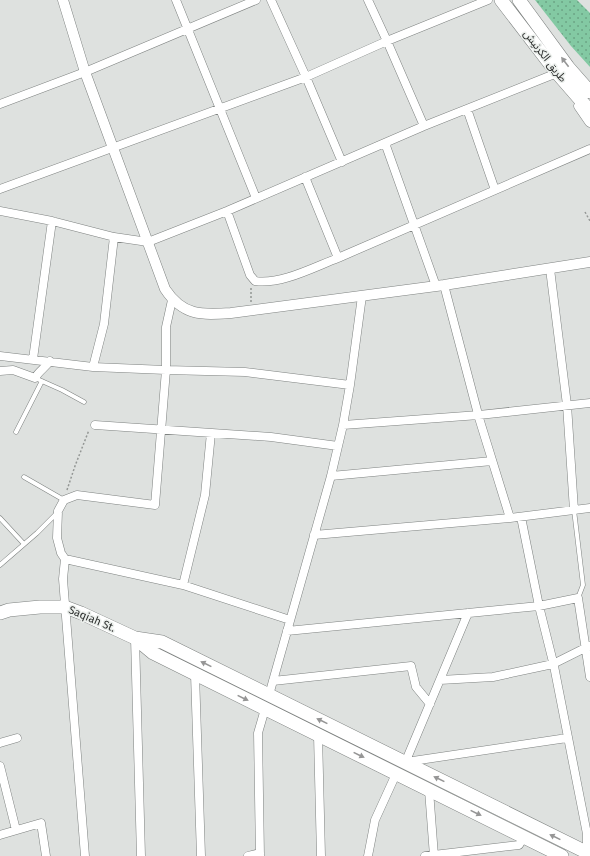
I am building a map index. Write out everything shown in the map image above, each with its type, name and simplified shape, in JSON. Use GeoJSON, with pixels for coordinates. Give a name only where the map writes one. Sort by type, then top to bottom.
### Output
{"type":"FeatureCollection","features":[{"type":"Feature","properties":{"kind":"main road","name":"طريق الكرنيش"},"geometry":{"type":"LineString","coordinates":[[501,0],[557,73],[590,111]]}},
{"type":"Feature","properties":{"kind":"main road","name":"طريق الكرنيش"},"geometry":{"type":"LineString","coordinates":[[518,0],[568,67],[590,92]]}},
{"type":"Feature","properties":{"kind":"main road","name":"Saqiah St."},"geometry":{"type":"LineString","coordinates":[[0,613],[9,610],[40,607],[65,607],[82,613],[136,638]]}},
{"type":"Feature","properties":{"kind":"main road"},"geometry":{"type":"LineString","coordinates":[[136,638],[153,653],[562,856]]}},
{"type":"Feature","properties":{"kind":"main road"},"geometry":{"type":"LineString","coordinates":[[136,638],[162,642],[588,854]]}},
{"type":"Feature","properties":{"kind":"street"},"geometry":{"type":"LineString","coordinates":[[64,0],[85,72],[164,289],[172,300],[186,309],[197,313],[212,314],[251,310],[440,285],[590,262]]}},
{"type":"Feature","properties":{"kind":"street"},"geometry":{"type":"LineString","coordinates":[[176,0],[256,198]]}},
{"type":"Feature","properties":{"kind":"street"},"geometry":{"type":"LineString","coordinates":[[271,0],[342,162]]}},
{"type":"Feature","properties":{"kind":"street"},"geometry":{"type":"LineString","coordinates":[[368,0],[424,126]]}},
{"type":"Feature","properties":{"kind":"street"},"geometry":{"type":"LineString","coordinates":[[0,188],[306,77],[387,40],[488,0]]}},
{"type":"Feature","properties":{"kind":"street"},"geometry":{"type":"LineString","coordinates":[[1,101],[85,72],[252,1]]}},
{"type":"Feature","properties":{"kind":"street"},"geometry":{"type":"LineString","coordinates":[[0,212],[52,221],[114,237],[148,242],[226,211],[342,162],[385,142],[557,73],[590,122]]}},
{"type":"Feature","properties":{"kind":"street"},"geometry":{"type":"LineString","coordinates":[[467,109],[495,190]]}},
{"type":"Feature","properties":{"kind":"street"},"geometry":{"type":"LineString","coordinates":[[385,142],[415,224],[440,285],[510,518]]}},
{"type":"Feature","properties":{"kind":"street"},"geometry":{"type":"LineString","coordinates":[[226,211],[250,275],[255,281],[264,283],[285,278],[338,258],[590,149]]}},
{"type":"Feature","properties":{"kind":"street"},"geometry":{"type":"LineString","coordinates":[[305,177],[338,258]]}},
{"type":"Feature","properties":{"kind":"street"},"geometry":{"type":"LineString","coordinates":[[33,359],[52,221]]}},
{"type":"Feature","properties":{"kind":"street"},"geometry":{"type":"LineString","coordinates":[[94,367],[104,324],[114,237]]}},
{"type":"Feature","properties":{"kind":"street"},"geometry":{"type":"LineString","coordinates":[[550,269],[567,405],[574,510]]}},
{"type":"Feature","properties":{"kind":"street"},"geometry":{"type":"LineString","coordinates":[[269,695],[331,476],[343,426],[362,296]]}},
{"type":"Feature","properties":{"kind":"street"},"geometry":{"type":"LineString","coordinates":[[85,856],[63,579],[65,559],[61,553],[58,538],[58,511],[64,500],[77,495],[155,505],[166,370],[166,327],[172,300]]}},
{"type":"Feature","properties":{"kind":"street"},"geometry":{"type":"LineString","coordinates":[[0,356],[94,367],[245,372],[350,385]]}},
{"type":"Feature","properties":{"kind":"street"},"geometry":{"type":"LineString","coordinates":[[0,371],[13,370],[38,379],[39,371],[45,368],[50,361]]}},
{"type":"Feature","properties":{"kind":"street"},"geometry":{"type":"LineString","coordinates":[[343,426],[479,415],[590,403]]}},
{"type":"Feature","properties":{"kind":"street"},"geometry":{"type":"LineString","coordinates":[[95,425],[271,437],[338,446]]}},
{"type":"Feature","properties":{"kind":"street"},"geometry":{"type":"LineString","coordinates":[[183,585],[205,495],[211,433]]}},
{"type":"Feature","properties":{"kind":"street"},"geometry":{"type":"LineString","coordinates":[[331,476],[492,461]]}},
{"type":"Feature","properties":{"kind":"street"},"geometry":{"type":"LineString","coordinates":[[314,535],[521,517],[590,508]]}},
{"type":"Feature","properties":{"kind":"street"},"geometry":{"type":"LineString","coordinates":[[521,517],[588,834],[588,854]]}},
{"type":"Feature","properties":{"kind":"street"},"geometry":{"type":"LineString","coordinates":[[65,559],[183,585],[290,620]]}},
{"type":"Feature","properties":{"kind":"street"},"geometry":{"type":"LineString","coordinates":[[287,631],[539,606],[578,598],[587,647],[590,677]]}},
{"type":"Feature","properties":{"kind":"street"},"geometry":{"type":"LineString","coordinates":[[405,763],[468,614]]}},
{"type":"Feature","properties":{"kind":"street"},"geometry":{"type":"LineString","coordinates":[[136,638],[141,856]]}},
{"type":"Feature","properties":{"kind":"street"},"geometry":{"type":"LineString","coordinates":[[440,680],[493,677],[553,664],[587,647]]}},
{"type":"Feature","properties":{"kind":"street"},"geometry":{"type":"LineString","coordinates":[[273,681],[411,666],[416,687],[430,704]]}},
{"type":"Feature","properties":{"kind":"street"},"geometry":{"type":"LineString","coordinates":[[195,674],[201,856]]}},
{"type":"Feature","properties":{"kind":"street"},"geometry":{"type":"LineString","coordinates":[[248,856],[260,855],[258,733],[265,709]]}},
{"type":"Feature","properties":{"kind":"street"},"geometry":{"type":"LineString","coordinates":[[318,735],[321,856]]}},
{"type":"Feature","properties":{"kind":"street"},"geometry":{"type":"LineString","coordinates":[[0,743],[17,738]]}},
{"type":"Feature","properties":{"kind":"street"},"geometry":{"type":"LineString","coordinates":[[405,763],[567,738]]}},
{"type":"Feature","properties":{"kind":"street"},"geometry":{"type":"LineString","coordinates":[[0,766],[16,830]]}},
{"type":"Feature","properties":{"kind":"street"},"geometry":{"type":"LineString","coordinates":[[368,856],[375,820],[396,774]]}},
{"type":"Feature","properties":{"kind":"street"},"geometry":{"type":"LineString","coordinates":[[429,790],[431,856],[491,852],[519,845],[524,837]]}},
{"type":"Feature","properties":{"kind":"street"},"geometry":{"type":"LineString","coordinates":[[0,835],[42,823],[46,856]]}},
{"type":"Feature","properties":{"kind":"lane"},"geometry":{"type":"LineString","coordinates":[[16,432],[38,379],[84,402]]}},
{"type":"Feature","properties":{"kind":"lane"},"geometry":{"type":"LineString","coordinates":[[24,477],[64,500]]}},
{"type":"Feature","properties":{"kind":"lane"},"geometry":{"type":"LineString","coordinates":[[574,510],[583,585],[578,598]]}},
{"type":"Feature","properties":{"kind":"lane"},"geometry":{"type":"LineString","coordinates":[[0,565],[58,511]]}},
{"type":"Feature","properties":{"kind":"lane"},"geometry":{"type":"LineString","coordinates":[[0,518],[24,544]]}},
{"type":"Feature","properties":{"kind":"path"},"geometry":{"type":"LineString","coordinates":[[586,212],[590,221]]}},
{"type":"Feature","properties":{"kind":"path"},"geometry":{"type":"LineString","coordinates":[[251,310],[252,287],[255,281]]}},
{"type":"Feature","properties":{"kind":"path"},"geometry":{"type":"LineString","coordinates":[[64,500],[88,431],[95,425]]}},
{"type":"Feature","properties":{"kind":"green space"},"geometry":{"type":"Polygon","coordinates":[[[535,0],[577,0],[590,13],[590,67],[571,46],[535,0]]]}}]}
